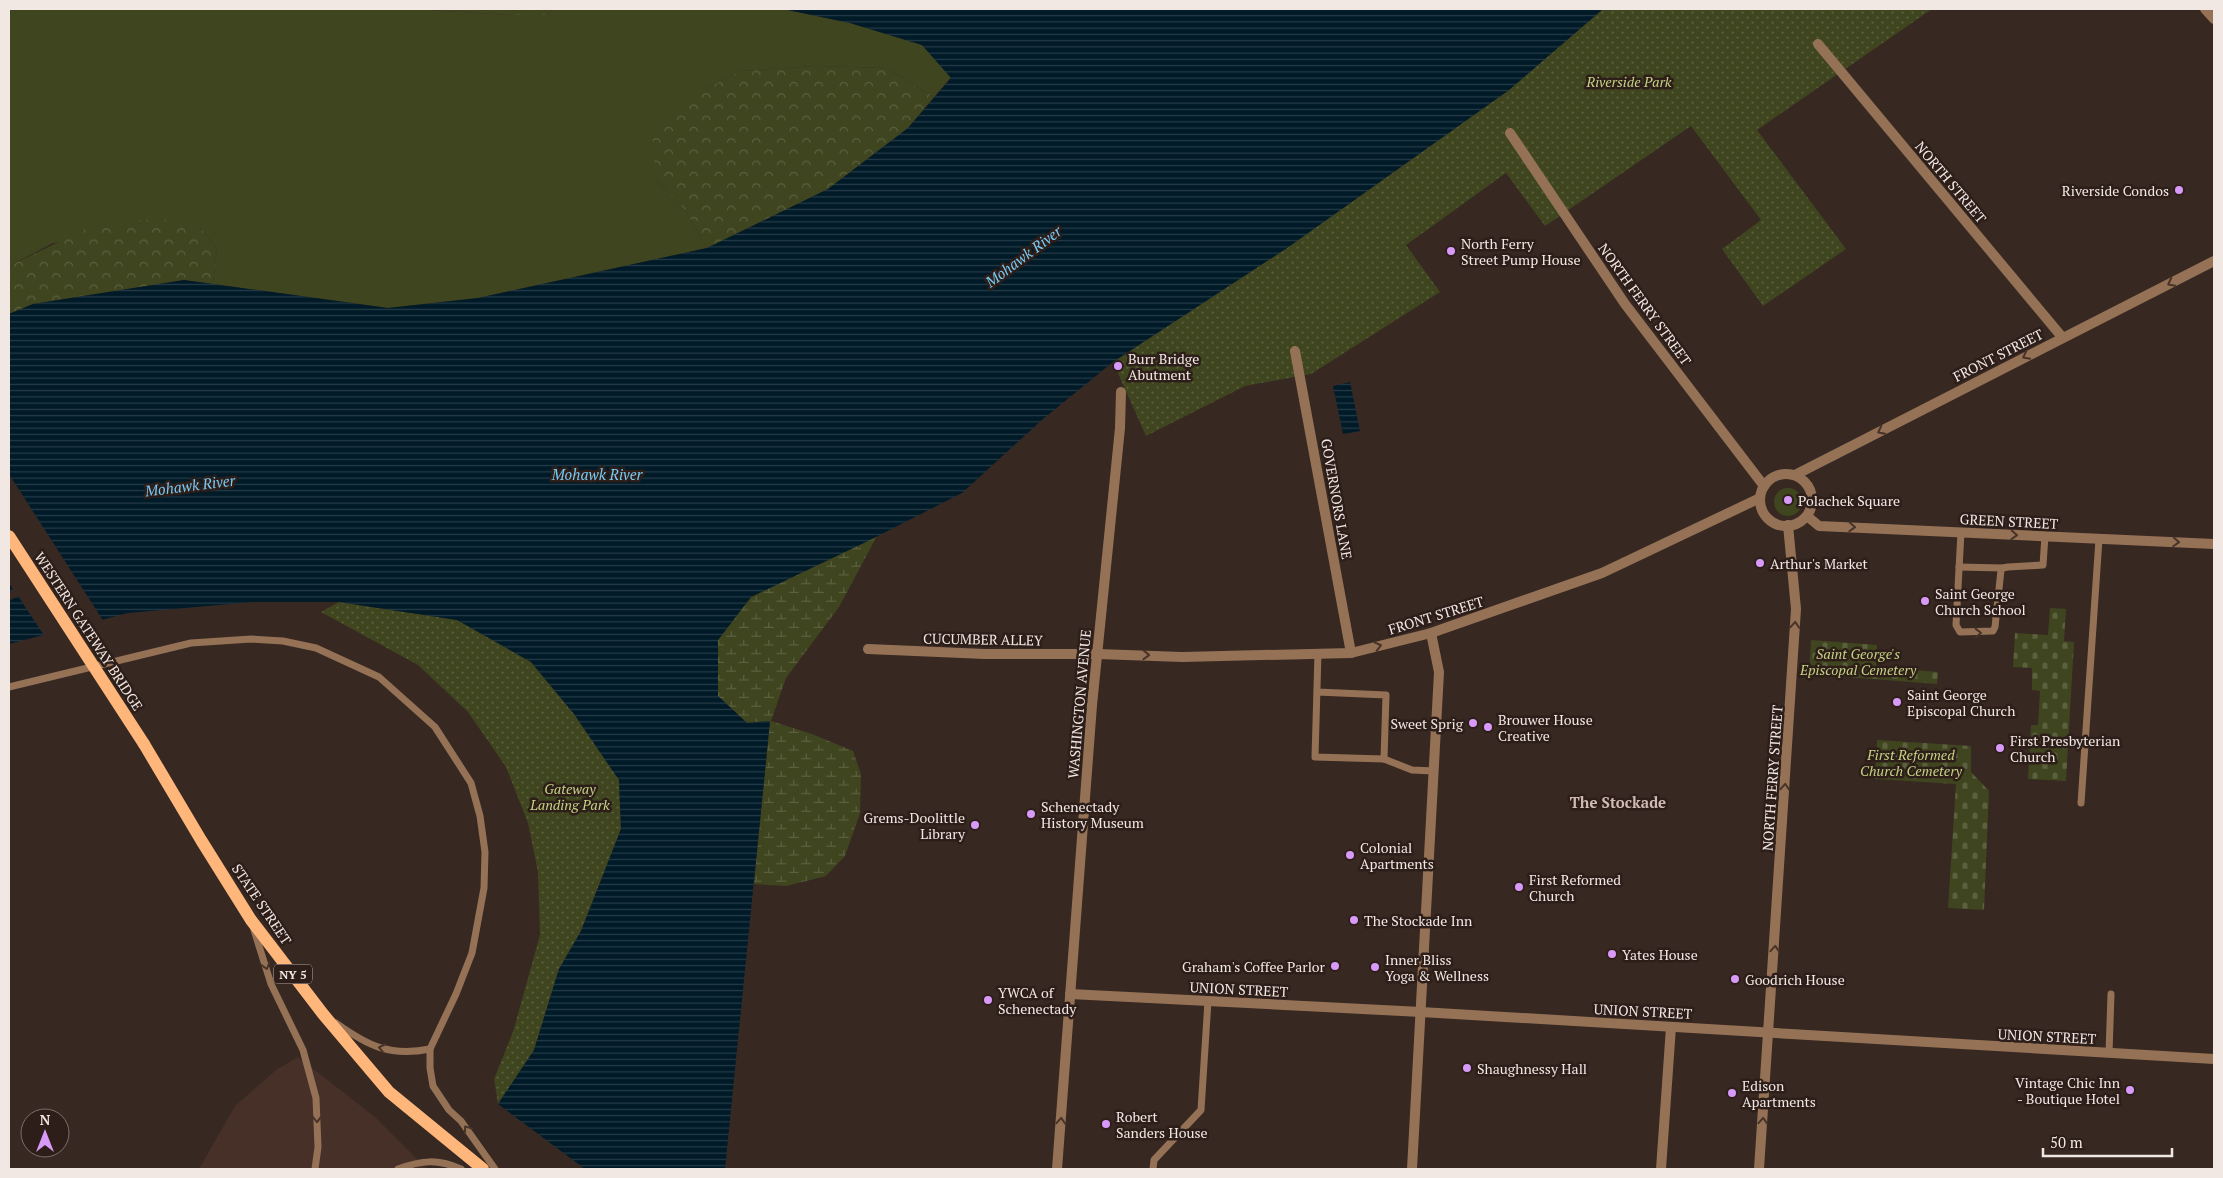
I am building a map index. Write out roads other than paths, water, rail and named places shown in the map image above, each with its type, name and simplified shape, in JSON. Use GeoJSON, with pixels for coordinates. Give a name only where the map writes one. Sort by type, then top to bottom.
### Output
{"type":"FeatureCollection","features":[{"type":"Feature","properties":{"kind":"main road","name":"WESTERN GATEWAY BRIDGE"},"geometry":{"type":"LineString","coordinates":[[9,536],[144,744]]}},
{"type":"Feature","properties":{"kind":"main road","name":"STATE STREET"},"geometry":{"type":"LineString","coordinates":[[144,744],[251,920],[323,1014],[389,1092],[483,1169]]}},
{"type":"Feature","properties":{"kind":"street"},"geometry":{"type":"LineString","coordinates":[[2205,9],[2214,19]]}},
{"type":"Feature","properties":{"kind":"street","name":"NORTH STREET"},"geometry":{"type":"LineString","coordinates":[[1818,44],[2062,337]]}},
{"type":"Feature","properties":{"kind":"street","name":"NORTH FERRY STREET"},"geometry":{"type":"LineString","coordinates":[[1510,133],[1625,304],[1764,486]]}},
{"type":"Feature","properties":{"kind":"street","name":"FRONT STREET"},"geometry":{"type":"LineString","coordinates":[[1764,486],[1778,475],[1795,475],[2214,261]]}},
{"type":"Feature","properties":{"kind":"street","name":"GOVERNORS LANE"},"geometry":{"type":"LineString","coordinates":[[1295,351],[1351,653]]}},
{"type":"Feature","properties":{"kind":"street","name":"WASHINGTON AVENUE"},"geometry":{"type":"LineString","coordinates":[[1057,1169],[1091,713],[1120,428],[1121,392]]}},
{"type":"Feature","properties":{"kind":"street"},"geometry":{"type":"LineString","coordinates":[[1764,486],[1760,498],[1765,515],[1771,521],[1788,526],[1795,524],[1806,516],[1812,501],[1808,486],[1795,475]]}},
{"type":"Feature","properties":{"kind":"street","name":"FRONT STREET"},"geometry":{"type":"LineString","coordinates":[[1098,654],[1182,657],[1351,653],[1431,634],[1602,573],[1760,498]]}},
{"type":"Feature","properties":{"kind":"street","name":"GREEN STREET"},"geometry":{"type":"LineString","coordinates":[[1806,516],[1819,526],[2214,544]]}},
{"type":"Feature","properties":{"kind":"street","name":"NORTH FERRY STREET"},"geometry":{"type":"LineString","coordinates":[[1759,1169],[1796,609],[1788,526]]}},
{"type":"Feature","properties":{"kind":"street"},"geometry":{"type":"LineString","coordinates":[[1412,1169],[1440,672],[1431,634]]}},
{"type":"Feature","properties":{"kind":"street","name":"CUCUMBER ALLEY"},"geometry":{"type":"LineString","coordinates":[[868,650],[984,654],[1098,654]]}},
{"type":"Feature","properties":{"kind":"street","name":"UNION STREET"},"geometry":{"type":"LineString","coordinates":[[1070,994],[1421,1012],[2214,1059]]}},
{"type":"Feature","properties":{"kind":"street"},"geometry":{"type":"LineString","coordinates":[[1661,1169],[1671,1027]]}},
{"type":"Feature","properties":{"kind":"lane"},"geometry":{"type":"LineString","coordinates":[[1961,532],[1956,626],[1960,632],[1989,633],[1995,628],[2003,568]]}},
{"type":"Feature","properties":{"kind":"lane"},"geometry":{"type":"LineString","coordinates":[[1959,567],[2003,568],[2044,566],[2045,536]]}},
{"type":"Feature","properties":{"kind":"lane"},"geometry":{"type":"LineString","coordinates":[[2081,802],[2099,539]]}},
{"type":"Feature","properties":{"kind":"lane"},"geometry":{"type":"LineString","coordinates":[[9,687],[191,643],[251,640],[283,641],[316,648],[379,677],[435,727],[471,783],[480,816],[485,852],[484,888],[472,953],[456,994],[430,1049],[433,1086],[449,1110],[461,1121],[495,1169]]}},
{"type":"Feature","properties":{"kind":"lane"},"geometry":{"type":"LineString","coordinates":[[1318,653],[1315,757],[1384,759],[1412,770],[1434,770]]}},
{"type":"Feature","properties":{"kind":"lane"},"geometry":{"type":"LineString","coordinates":[[1317,692],[1386,694],[1384,759]]}},
{"type":"Feature","properties":{"kind":"lane"},"geometry":{"type":"LineString","coordinates":[[251,920],[271,984],[303,1050],[316,1098],[318,1147],[315,1169]]}},
{"type":"Feature","properties":{"kind":"lane"},"geometry":{"type":"LineString","coordinates":[[2109,1053],[2111,994]]}},
{"type":"Feature","properties":{"kind":"lane"},"geometry":{"type":"LineString","coordinates":[[1153,1169],[1154,1160],[1201,1110],[1208,1001]]}},
{"type":"Feature","properties":{"kind":"lane"},"geometry":{"type":"LineString","coordinates":[[323,1014],[357,1038],[380,1049],[416,1052],[430,1049]]}},
{"type":"Feature","properties":{"kind":"lane"},"geometry":{"type":"LineString","coordinates":[[398,1169],[419,1161],[447,1163],[461,1169]]}},
{"type":"Feature","properties":{"kind":"water","name":"Mohawk River"},"geometry":{"type":"Polygon","coordinates":[[[783,9],[1603,9],[1509,90],[1287,248],[1113,362],[1043,419],[962,493],[751,597],[718,640],[718,696],[747,723],[770,721],[725,1169],[585,1169],[498,1104],[534,1050],[559,969],[581,931],[621,829],[619,780],[574,714],[531,662],[457,620],[339,602],[253,602],[128,613],[9,644],[9,314],[33,304],[184,280],[388,308],[478,298],[707,248],[828,189],[908,128],[951,78],[922,45],[850,23],[783,9]]]}},
{"type":"Feature","properties":{"kind":"water"},"geometry":{"type":"Polygon","coordinates":[[[1350,382],[1360,431],[1343,434],[1333,386],[1350,382]]]}},
{"type":"Feature","properties":{"kind":"place","name":"Riverside Condos"},"geometry":{"type":"Point","coordinates":[2179,190]}},
{"type":"Feature","properties":{"kind":"place","name":"North Ferry Street Pump House"},"geometry":{"type":"Point","coordinates":[1451,251]}},
{"type":"Feature","properties":{"kind":"place","name":"Burr Bridge Abutment"},"geometry":{"type":"Point","coordinates":[1118,366]}},
{"type":"Feature","properties":{"kind":"place","name":"Polachek Square"},"geometry":{"type":"Point","coordinates":[1788,500]}},
{"type":"Feature","properties":{"kind":"place","name":"Arthur's Market"},"geometry":{"type":"Point","coordinates":[1760,563]}},
{"type":"Feature","properties":{"kind":"place","name":"Saint George Church School"},"geometry":{"type":"Point","coordinates":[1925,601]}},
{"type":"Feature","properties":{"kind":"place","name":"Saint George Episcopal Church"},"geometry":{"type":"Point","coordinates":[1897,702]}},
{"type":"Feature","properties":{"kind":"place","name":"Sweet Sprig"},"geometry":{"type":"Point","coordinates":[1473,723]}},
{"type":"Feature","properties":{"kind":"place","name":"Brouwer House Creative"},"geometry":{"type":"Point","coordinates":[1488,727]}},
{"type":"Feature","properties":{"kind":"place","name":"First Presbyterian Church"},"geometry":{"type":"Point","coordinates":[2000,748]}},
{"type":"Feature","properties":{"kind":"place","name":"Schenectady History Museum"},"geometry":{"type":"Point","coordinates":[1031,814]}},
{"type":"Feature","properties":{"kind":"place","name":"Grems-Doolittle Library"},"geometry":{"type":"Point","coordinates":[975,825]}},
{"type":"Feature","properties":{"kind":"place","name":"Colonial Apartments"},"geometry":{"type":"Point","coordinates":[1350,855]}},
{"type":"Feature","properties":{"kind":"place","name":"First Reformed Church"},"geometry":{"type":"Point","coordinates":[1519,887]}},
{"type":"Feature","properties":{"kind":"place","name":"The Stockade Inn"},"geometry":{"type":"Point","coordinates":[1354,920]}},
{"type":"Feature","properties":{"kind":"place","name":"Yates House"},"geometry":{"type":"Point","coordinates":[1612,954]}},
{"type":"Feature","properties":{"kind":"place","name":"Graham's Coffee Parlor"},"geometry":{"type":"Point","coordinates":[1335,966]}},
{"type":"Feature","properties":{"kind":"place","name":"Inner Bliss Yoga & Wellness"},"geometry":{"type":"Point","coordinates":[1375,967]}},
{"type":"Feature","properties":{"kind":"place","name":"Goodrich House"},"geometry":{"type":"Point","coordinates":[1735,979]}},
{"type":"Feature","properties":{"kind":"place","name":"YWCA of Schenectady"},"geometry":{"type":"Point","coordinates":[988,1000]}},
{"type":"Feature","properties":{"kind":"place","name":"Shaughnessy Hall"},"geometry":{"type":"Point","coordinates":[1467,1068]}},
{"type":"Feature","properties":{"kind":"place","name":"Vintage Chic Inn - Boutique Hotel"},"geometry":{"type":"Point","coordinates":[2130,1090]}},
{"type":"Feature","properties":{"kind":"place","name":"Edison Apartments"},"geometry":{"type":"Point","coordinates":[1732,1093]}},
{"type":"Feature","properties":{"kind":"place","name":"Robert Sanders House"},"geometry":{"type":"Point","coordinates":[1106,1124]}},
{"type":"Feature","properties":{"kind":"district","name":"The Stockade"},"geometry":{"type":"Point","coordinates":[1618,802]}},
{"type":"Feature","properties":{"kind":"park label","name":"Riverside Park"},"geometry":{"type":"Point","coordinates":[1629,81]}},
{"type":"Feature","properties":{"kind":"park label","name":"Saint George's Episcopal Cemetery"},"geometry":{"type":"Point","coordinates":[1858,662]}},
{"type":"Feature","properties":{"kind":"park label","name":"First Reformed Church Cemetery"},"geometry":{"type":"Point","coordinates":[1911,762]}},
{"type":"Feature","properties":{"kind":"park label","name":"Gateway Landing Park"},"geometry":{"type":"Point","coordinates":[570,796]}}]}
